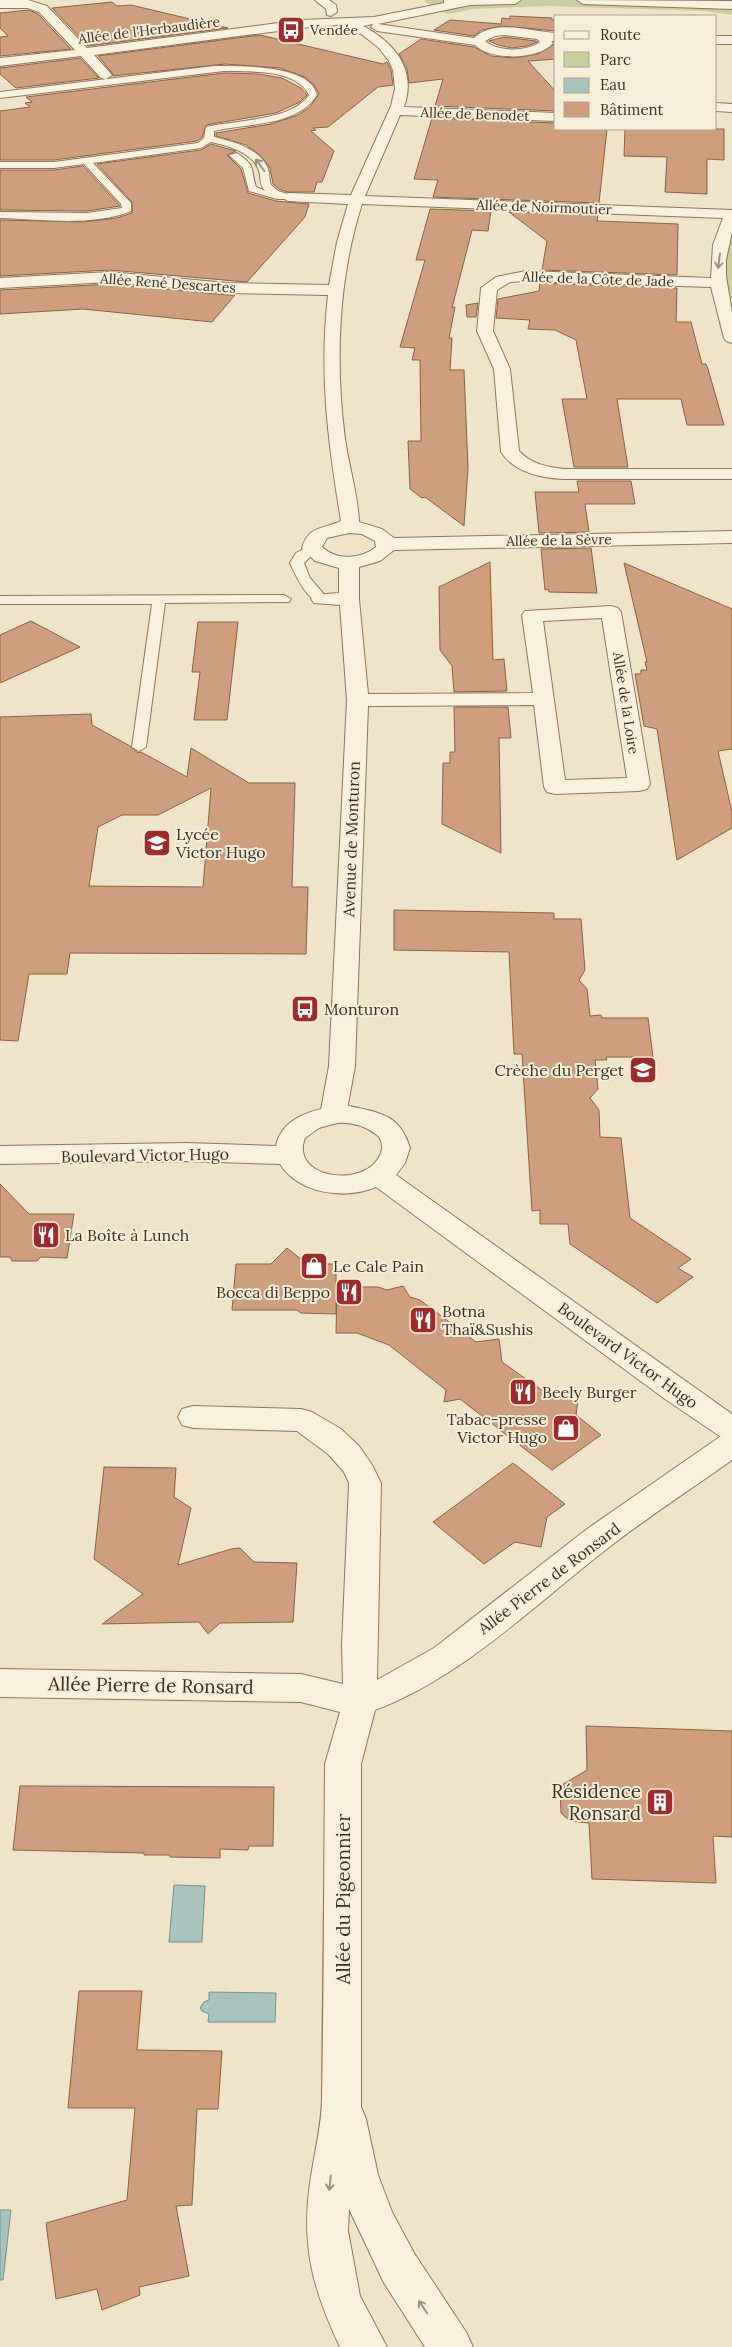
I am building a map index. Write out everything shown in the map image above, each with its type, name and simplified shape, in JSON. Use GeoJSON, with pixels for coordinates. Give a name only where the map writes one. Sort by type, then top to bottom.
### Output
{"type":"FeatureCollection","features":[{"type":"Feature","properties":{"kind":"street"},"geometry":{"type":"LineString","coordinates":[[320,0],[332,8],[338,18],[364,31],[384,47],[396,61],[402,80],[400,98],[356,200],[344,243],[336,290],[333,324],[333,402],[335,429],[350,521],[349,527]]}},
{"type":"Feature","properties":{"kind":"street"},"geometry":{"type":"LineString","coordinates":[[338,18],[467,2],[515,0]]}},
{"type":"Feature","properties":{"kind":"street"},"geometry":{"type":"LineString","coordinates":[[583,0],[731,2]]}},
{"type":"Feature","properties":{"kind":"street"},"geometry":{"type":"LineString","coordinates":[[410,1],[427,8]]}},
{"type":"Feature","properties":{"kind":"street"},"geometry":{"type":"LineString","coordinates":[[0,4],[24,3],[40,7],[87,53],[109,78]]}},
{"type":"Feature","properties":{"kind":"street"},"geometry":{"type":"LineString","coordinates":[[384,47],[387,40],[427,8]]}},
{"type":"Feature","properties":{"kind":"street"},"geometry":{"type":"LineString","coordinates":[[338,18],[480,39],[494,33],[512,32],[549,37],[547,43],[542,48],[518,52],[489,49],[480,39]]}},
{"type":"Feature","properties":{"kind":"street","name":"Allée de l'Herbaudière"},"geometry":{"type":"LineString","coordinates":[[0,62],[87,53],[338,18]]}},
{"type":"Feature","properties":{"kind":"street"},"geometry":{"type":"LineString","coordinates":[[717,40],[732,40]]}},
{"type":"Feature","properties":{"kind":"street"},"geometry":{"type":"LineString","coordinates":[[717,107],[732,108]]}},
{"type":"Feature","properties":{"kind":"street","name":"Allée de Benodet"},"geometry":{"type":"LineString","coordinates":[[394,111],[554,117]]}},
{"type":"Feature","properties":{"kind":"street","name":"Allée de Noirmoutier"},"geometry":{"type":"LineString","coordinates":[[285,196],[732,214]]}},
{"type":"Feature","properties":{"kind":"street"},"geometry":{"type":"LineString","coordinates":[[732,214],[726,226],[718,261],[717,283],[724,317],[732,338]]}},
{"type":"Feature","properties":{"kind":"street","name":"Allée de la Côte de Jade"},"geometry":{"type":"LineString","coordinates":[[717,283],[526,276],[510,278],[498,281],[489,288],[485,308],[485,331],[502,369],[510,452],[525,464],[545,472],[564,474],[732,474]]}},
{"type":"Feature","properties":{"kind":"street","name":"Allée René Descartes"},"geometry":{"type":"LineString","coordinates":[[0,283],[110,277],[227,288],[336,290]]}},
{"type":"Feature","properties":{"kind":"street"},"geometry":{"type":"LineString","coordinates":[[349,527],[364,528],[377,533],[384,538],[387,544],[381,554],[371,559],[349,562],[324,558],[312,548],[313,539],[318,534],[349,527]]}},
{"type":"Feature","properties":{"kind":"street","name":"Allée de la Sèvre"},"geometry":{"type":"LineString","coordinates":[[387,544],[732,537]]}},
{"type":"Feature","properties":{"kind":"street","name":"Avenue de Monturon"},"geometry":{"type":"LineString","coordinates":[[333,1115],[342,1066],[358,700],[349,599],[349,562]]}},
{"type":"Feature","properties":{"kind":"street"},"geometry":{"type":"LineString","coordinates":[[321,599],[349,599]]}},
{"type":"Feature","properties":{"kind":"street","name":"Allée de la Loire"},"geometry":{"type":"LineString","coordinates":[[611,612],[639,784],[555,787],[544,699],[532,615],[611,612]]}},
{"type":"Feature","properties":{"kind":"street"},"geometry":{"type":"LineString","coordinates":[[358,700],[544,699]]}},
{"type":"Feature","properties":{"kind":"street"},"geometry":{"type":"LineString","coordinates":[[333,1115],[364,1117],[388,1130],[397,1145],[397,1154],[388,1169],[379,1176],[351,1184],[321,1182],[303,1174],[292,1162],[289,1155],[292,1137],[308,1123],[333,1115]]}},
{"type":"Feature","properties":{"kind":"street","name":"Boulevard Victor Hugo"},"geometry":{"type":"LineString","coordinates":[[0,1155],[186,1152],[289,1155]]}},
{"type":"Feature","properties":{"kind":"street","name":"Boulevard Victor Hugo"},"geometry":{"type":"LineString","coordinates":[[379,1176],[676,1391],[732,1429]]}},
{"type":"Feature","properties":{"kind":"street"},"geometry":{"type":"LineString","coordinates":[[193,1417],[301,1420],[314,1425],[352,1458],[361,1470],[364,1483],[359,1646],[360,1701]]}},
{"type":"Feature","properties":{"kind":"street","name":"Allée Pierre de Ronsard"},"geometry":{"type":"LineString","coordinates":[[0,1683],[301,1688],[330,1696],[360,1701],[389,1690],[446,1658],[598,1538],[732,1444]]}},
{"type":"Feature","properties":{"kind":"street","name":"Allée du Pigeonnier"},"geometry":{"type":"LineString","coordinates":[[360,1701],[343,1764],[342,2100],[330,2184],[327,2231],[340,2300],[356,2334],[365,2347]]}},
{"type":"Feature","properties":{"kind":"street","name":"Allée du Pigeonnier"},"geometry":{"type":"LineString","coordinates":[[342,2100],[359,2182],[375,2222],[398,2266],[451,2347]]}},
{"type":"Feature","properties":{"kind":"lane"},"geometry":{"type":"LineString","coordinates":[[0,95],[109,78],[234,69],[288,76],[311,89],[312,98],[295,111],[269,118],[213,128],[208,130],[205,142]]}},
{"type":"Feature","properties":{"kind":"lane"},"geometry":{"type":"LineString","coordinates":[[205,142],[243,162],[251,174],[251,186],[257,192],[285,196]]}},
{"type":"Feature","properties":{"kind":"lane"},"geometry":{"type":"LineString","coordinates":[[0,165],[54,165],[205,142],[233,146],[253,157],[263,167],[265,186],[285,196]]}},
{"type":"Feature","properties":{"kind":"lane"},"geometry":{"type":"LineString","coordinates":[[0,215],[96,216],[125,211],[127,206],[123,199],[86,161]]}},
{"type":"Feature","properties":{"kind":"lane"},"geometry":{"type":"LineString","coordinates":[[312,548],[301,556],[297,563],[304,579],[321,599]]}},
{"type":"Feature","properties":{"kind":"lane"},"geometry":{"type":"LineString","coordinates":[[139,747],[159,599]]}},
{"type":"Feature","properties":{"kind":"lane"},"geometry":{"type":"LineString","coordinates":[[0,600],[284,599]]}},
{"type":"Feature","properties":{"kind":"green space"},"geometry":{"type":"Polygon","coordinates":[[[425,0],[732,0],[732,15],[705,11],[548,6],[474,9],[448,14],[425,2],[425,0]]]}},
{"type":"Feature","properties":{"kind":"green space"},"geometry":{"type":"Polygon","coordinates":[[[732,215],[732,338],[719,293],[732,215]]]}},
{"type":"Feature","properties":{"kind":"water"},"geometry":{"type":"Polygon","coordinates":[[[174,1885],[205,1886],[202,1942],[169,1942],[174,1885]]]}},
{"type":"Feature","properties":{"kind":"water"},"geometry":{"type":"Polygon","coordinates":[[[209,1992],[276,1993],[275,2022],[208,2022],[209,2014],[200,2008],[204,2002],[209,2000],[209,1992]]]}},
{"type":"Feature","properties":{"kind":"water"},"geometry":{"type":"Polygon","coordinates":[[[0,2210],[11,2210],[3,2280],[0,2280],[0,2210]]]}},
{"type":"Feature","properties":{"kind":"building"},"geometry":{"type":"Polygon","coordinates":[[[112,2],[117,6],[131,5],[228,28],[88,46],[52,8],[112,2]]]}},
{"type":"Feature","properties":{"kind":"building"},"geometry":{"type":"Polygon","coordinates":[[[29,10],[38,14],[71,49],[0,56],[0,37],[8,36],[0,28],[0,13],[29,10]]]}},
{"type":"Feature","properties":{"kind":"building"},"geometry":{"type":"Polygon","coordinates":[[[510,16],[552,18],[554,20],[554,31],[503,26],[482,30],[474,36],[434,30],[450,20],[501,24],[502,18],[510,19],[510,16]]]}},
{"type":"Feature","properties":{"kind":"building"},"geometry":{"type":"Polygon","coordinates":[[[260,35],[383,64],[387,62],[391,70],[393,85],[378,87],[328,127],[313,128],[316,130],[311,131],[334,151],[322,182],[317,182],[314,192],[287,192],[279,189],[273,184],[270,168],[260,155],[246,145],[216,136],[216,133],[271,124],[298,115],[310,107],[319,94],[314,85],[305,77],[280,68],[225,64],[113,76],[98,56],[260,35]]]}},
{"type":"Feature","properties":{"kind":"building"},"geometry":{"type":"Polygon","coordinates":[[[504,37],[537,42],[527,46],[512,48],[489,41],[504,37]]]}},
{"type":"Feature","properties":{"kind":"building"},"geometry":{"type":"Polygon","coordinates":[[[421,39],[474,47],[491,56],[515,58],[538,54],[554,44],[554,59],[528,61],[554,90],[554,111],[435,106],[443,79],[409,83],[407,69],[399,54],[421,39]]]}},
{"type":"Feature","properties":{"kind":"building"},"geometry":{"type":"Polygon","coordinates":[[[80,58],[99,78],[16,88],[0,74],[0,68],[80,58]]]}},
{"type":"Feature","properties":{"kind":"building"},"geometry":{"type":"Polygon","coordinates":[[[224,73],[258,74],[282,78],[301,88],[307,95],[300,102],[276,113],[206,125],[202,137],[197,141],[54,160],[0,160],[0,111],[30,107],[25,103],[32,102],[26,97],[224,73]]]}},
{"type":"Feature","properties":{"kind":"building"},"geometry":{"type":"Polygon","coordinates":[[[432,118],[554,123],[554,130],[607,130],[599,203],[433,197],[438,180],[414,179],[432,118]]]}},
{"type":"Feature","properties":{"kind":"building"},"geometry":{"type":"Polygon","coordinates":[[[724,129],[724,160],[707,159],[707,194],[665,192],[667,157],[624,156],[625,130],[724,129]]]}},
{"type":"Feature","properties":{"kind":"building"},"geometry":{"type":"Polygon","coordinates":[[[211,144],[236,151],[227,155],[241,169],[248,193],[276,201],[309,204],[305,217],[247,282],[110,270],[0,276],[0,220],[84,222],[117,218],[132,213],[132,202],[97,164],[201,150],[211,144]]]}},
{"type":"Feature","properties":{"kind":"building"},"geometry":{"type":"Polygon","coordinates":[[[83,166],[120,206],[87,211],[0,210],[0,170],[54,170],[83,166]]]}},
{"type":"Feature","properties":{"kind":"building"},"geometry":{"type":"Polygon","coordinates":[[[430,209],[491,211],[488,231],[472,230],[452,308],[455,307],[449,338],[452,338],[450,370],[464,370],[468,468],[464,526],[425,497],[422,498],[410,489],[408,441],[421,441],[420,360],[412,360],[415,348],[400,347],[425,260],[416,260],[430,209]]]}},
{"type":"Feature","properties":{"kind":"building"},"geometry":{"type":"Polygon","coordinates":[[[509,212],[598,215],[597,221],[678,224],[677,275],[542,270],[547,241],[509,212]]]}},
{"type":"Feature","properties":{"kind":"building"},"geometry":{"type":"Polygon","coordinates":[[[540,283],[677,288],[676,322],[691,322],[702,364],[706,364],[708,369],[724,425],[687,425],[681,399],[617,399],[628,467],[574,467],[562,399],[587,399],[576,340],[555,330],[528,329],[530,320],[496,318],[498,299],[539,291],[540,283]]]}},
{"type":"Feature","properties":{"kind":"building"},"geometry":{"type":"Polygon","coordinates":[[[110,284],[235,295],[212,322],[83,309],[0,314],[0,290],[110,284]]]}},
{"type":"Feature","properties":{"kind":"building"},"geometry":{"type":"Polygon","coordinates":[[[478,303],[476,317],[467,317],[466,305],[478,303]]]}},
{"type":"Feature","properties":{"kind":"building"},"geometry":{"type":"Polygon","coordinates":[[[577,481],[631,481],[635,504],[585,504],[589,532],[539,533],[535,492],[579,492],[577,481]]]}},
{"type":"Feature","properties":{"kind":"building"},"geometry":{"type":"Polygon","coordinates":[[[591,548],[597,593],[549,592],[548,589],[545,590],[541,549],[591,548]]]}},
{"type":"Feature","properties":{"kind":"building"},"geometry":{"type":"Polygon","coordinates":[[[490,562],[493,660],[504,659],[507,691],[454,692],[452,666],[440,650],[439,587],[490,562]]]}},
{"type":"Feature","properties":{"kind":"building"},"geometry":{"type":"Polygon","coordinates":[[[624,563],[732,609],[732,749],[718,751],[732,812],[732,828],[677,860],[657,729],[644,726],[635,674],[641,674],[641,670],[647,670],[645,662],[647,662],[624,563]]]}},
{"type":"Feature","properties":{"kind":"building"},"geometry":{"type":"Polygon","coordinates":[[[31,621],[80,647],[0,683],[0,635],[31,621]]]}},
{"type":"Feature","properties":{"kind":"building"},"geometry":{"type":"Polygon","coordinates":[[[198,622],[238,622],[227,720],[194,720],[200,672],[192,672],[198,622]]]}},
{"type":"Feature","properties":{"kind":"building"},"geometry":{"type":"Polygon","coordinates":[[[454,707],[508,707],[511,738],[499,738],[501,853],[442,824],[443,763],[450,763],[450,752],[455,752],[454,707]]]}},
{"type":"Feature","properties":{"kind":"building"},"geometry":{"type":"Polygon","coordinates":[[[91,714],[92,725],[130,746],[138,753],[141,752],[187,777],[191,748],[249,783],[295,783],[292,887],[308,887],[306,954],[70,953],[67,974],[29,974],[18,1041],[0,1040],[0,717],[91,714]],[[211,788],[158,815],[122,815],[98,827],[89,886],[203,887],[211,788]]]}},
{"type":"Feature","properties":{"kind":"building"},"geometry":{"type":"Polygon","coordinates":[[[394,910],[554,913],[554,919],[581,919],[585,970],[579,980],[587,989],[590,1016],[601,1015],[602,1018],[648,1018],[653,1057],[606,1057],[607,1060],[595,1060],[598,1089],[590,1098],[599,1110],[600,1137],[621,1138],[630,1218],[691,1259],[678,1268],[693,1277],[657,1303],[570,1244],[568,1224],[540,1224],[540,1210],[532,1211],[522,1054],[514,1054],[509,952],[394,950],[394,910]]]}},
{"type":"Feature","properties":{"kind":"building"},"geometry":{"type":"Polygon","coordinates":[[[0,1184],[29,1214],[74,1214],[67,1258],[41,1257],[37,1261],[12,1261],[10,1257],[0,1257],[0,1184]]]}},
{"type":"Feature","properties":{"kind":"building"},"geometry":{"type":"Polygon","coordinates":[[[287,1248],[307,1264],[336,1264],[336,1314],[301,1313],[297,1310],[232,1310],[236,1264],[271,1264],[287,1248]]]}},
{"type":"Feature","properties":{"kind":"building"},"geometry":{"type":"Polygon","coordinates":[[[403,1286],[410,1297],[420,1300],[476,1342],[499,1339],[502,1362],[553,1398],[579,1393],[576,1415],[601,1435],[552,1470],[460,1399],[444,1402],[446,1390],[389,1345],[357,1333],[336,1333],[337,1287],[378,1287],[387,1290],[403,1286]]]}},
{"type":"Feature","properties":{"kind":"building"},"geometry":{"type":"Polygon","coordinates":[[[513,1463],[565,1504],[547,1517],[541,1547],[515,1542],[484,1564],[433,1522],[513,1463]]]}},
{"type":"Feature","properties":{"kind":"building"},"geometry":{"type":"Polygon","coordinates":[[[104,1467],[176,1468],[174,1497],[191,1508],[178,1565],[240,1548],[254,1562],[297,1563],[293,1622],[220,1623],[208,1634],[199,1622],[102,1624],[143,1594],[94,1559],[104,1467]]]}},
{"type":"Feature","properties":{"kind":"building","name":"Résidence Ronsard"},"geometry":{"type":"Polygon","coordinates":[[[586,1726],[732,1731],[732,1837],[713,1836],[716,1883],[592,1879],[589,1823],[570,1821],[561,1813],[560,1786],[587,1770],[586,1726]]]}},
{"type":"Feature","properties":{"kind":"building"},"geometry":{"type":"Polygon","coordinates":[[[20,1786],[274,1787],[273,1846],[249,1846],[248,1850],[220,1849],[220,1858],[170,1857],[170,1855],[144,1855],[144,1853],[13,1850],[20,1786]]]}},
{"type":"Feature","properties":{"kind":"building"},"geometry":{"type":"Polygon","coordinates":[[[79,1991],[142,1991],[137,2050],[222,2051],[218,2109],[197,2109],[192,2205],[176,2206],[189,2276],[139,2287],[140,2295],[102,2310],[97,2289],[56,2299],[46,2223],[127,2200],[135,2108],[68,2108],[79,1991]]]}},
{"type":"Feature","properties":{"kind":"place","name":"Vendée"},"geometry":{"type":"Point","coordinates":[291,30]}},
{"type":"Feature","properties":{"kind":"place","name":"Lycée Victor Hugo"},"geometry":{"type":"Point","coordinates":[157,843]}},
{"type":"Feature","properties":{"kind":"place","name":"Monturon"},"geometry":{"type":"Point","coordinates":[305,1009]}},
{"type":"Feature","properties":{"kind":"place","name":"Crèche du Perget"},"geometry":{"type":"Point","coordinates":[643,1070]}},
{"type":"Feature","properties":{"kind":"place","name":"La Boîte à Lunch"},"geometry":{"type":"Point","coordinates":[46,1235]}},
{"type":"Feature","properties":{"kind":"place","name":"Le Cale Pain"},"geometry":{"type":"Point","coordinates":[314,1266]}},
{"type":"Feature","properties":{"kind":"place","name":"Bocca di Beppo"},"geometry":{"type":"Point","coordinates":[349,1292]}},
{"type":"Feature","properties":{"kind":"place","name":"Botna Thaï&Sushis"},"geometry":{"type":"Point","coordinates":[423,1320]}},
{"type":"Feature","properties":{"kind":"place","name":"Beely Burger"},"geometry":{"type":"Point","coordinates":[523,1392]}},
{"type":"Feature","properties":{"kind":"place","name":"Tabac-presse Victor Hugo"},"geometry":{"type":"Point","coordinates":[566,1428]}},
{"type":"Feature","properties":{"kind":"place","name":"Résidence Ronsard"},"geometry":{"type":"Point","coordinates":[660,1802]}}]}
